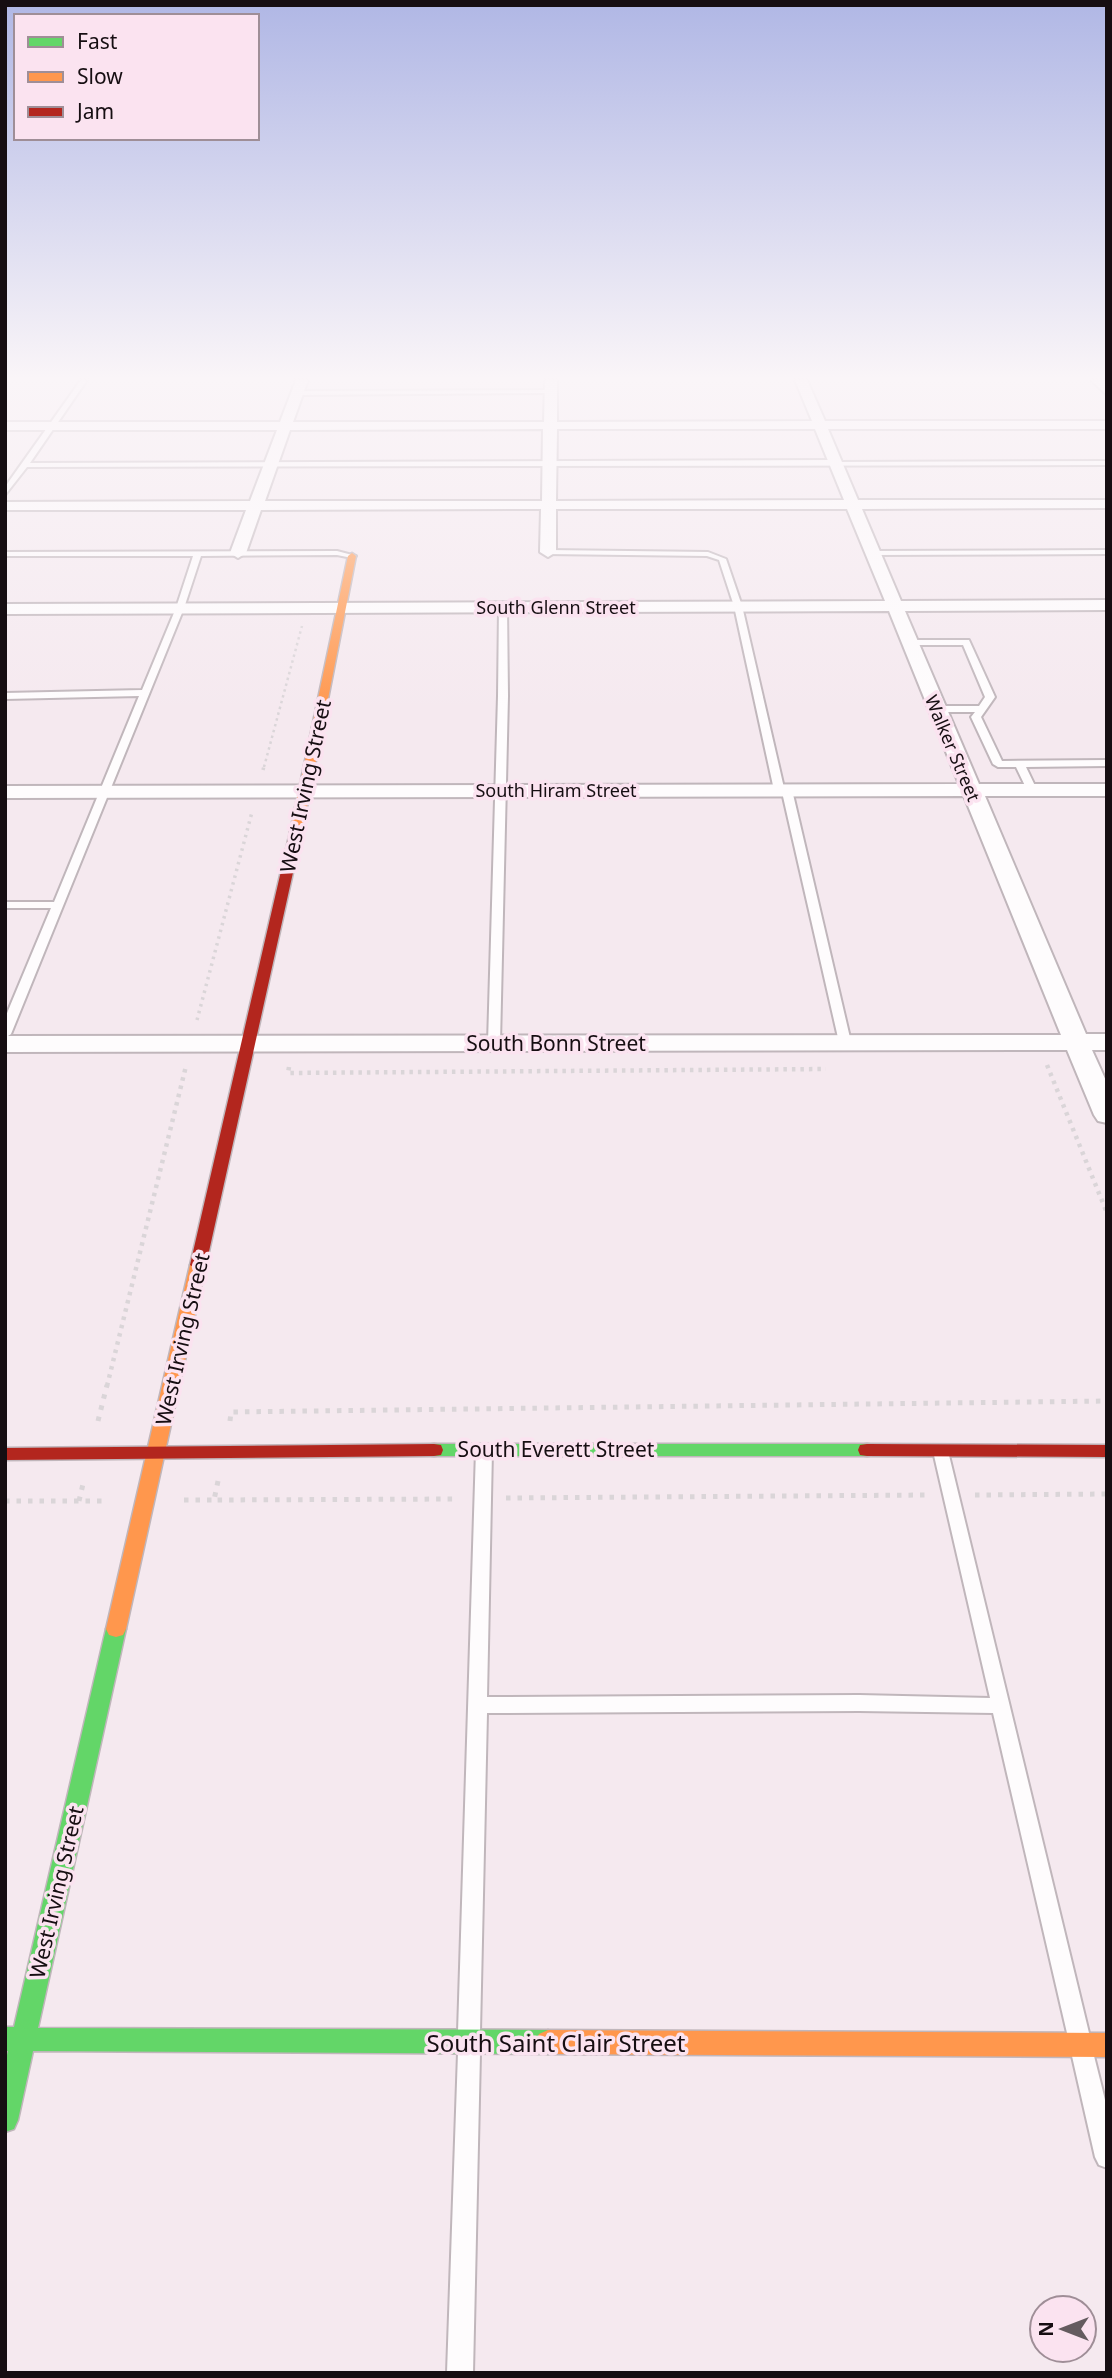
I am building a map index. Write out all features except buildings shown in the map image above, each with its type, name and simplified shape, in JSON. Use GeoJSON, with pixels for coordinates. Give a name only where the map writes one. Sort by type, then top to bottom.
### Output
{"type":"FeatureCollection","features":[{"type":"Feature","properties":{"kind":"street"},"geometry":{"type":"LineString","coordinates":[[238,553],[262,491]]}},
{"type":"Feature","properties":{"kind":"street"},"geometry":{"type":"LineString","coordinates":[[548,552],[551,491]]}},
{"type":"Feature","properties":{"kind":"street","name":"Walker Street"},"geometry":{"type":"LineString","coordinates":[[847,491],[1107,1115]]}},
{"type":"Feature","properties":{"kind":"street"},"geometry":{"type":"LineString","coordinates":[[5,506],[1107,504]]}},
{"type":"Feature","properties":{"kind":"street","name":"West Irving Street"},"geometry":{"type":"LineString","coordinates":[[5,2120],[305,791],[352,556]]}},
{"type":"Feature","properties":{"kind":"street","name":"South Glenn Street"},"geometry":{"type":"LineString","coordinates":[[5,608],[1107,605]]}},
{"type":"Feature","properties":{"kind":"street","name":"South Hiram Street"},"geometry":{"type":"LineString","coordinates":[[5,792],[1107,790]]}},
{"type":"Feature","properties":{"kind":"street","name":"South Bonn Street"},"geometry":{"type":"LineString","coordinates":[[5,1044],[1107,1042]]}},
{"type":"Feature","properties":{"kind":"street","name":"South Everett Street"},"geometry":{"type":"LineString","coordinates":[[5,1454],[484,1450],[1107,1451]]}},
{"type":"Feature","properties":{"kind":"street","name":"South Saint Clair Street"},"geometry":{"type":"LineString","coordinates":[[5,2039],[1107,2045]]}},
{"type":"Feature","properties":{"kind":"lane"},"geometry":{"type":"LineString","coordinates":[[548,552],[716,555],[722,559],[738,606],[845,1042]]}},
{"type":"Feature","properties":{"kind":"lane"},"geometry":{"type":"LineString","coordinates":[[872,553],[1107,552]]}},
{"type":"Feature","properties":{"kind":"lane"},"geometry":{"type":"LineString","coordinates":[[5,554],[337,553],[352,556]]}},
{"type":"Feature","properties":{"kind":"lane"},"geometry":{"type":"LineString","coordinates":[[5,1034],[180,608],[198,554]]}},
{"type":"Feature","properties":{"kind":"lane"},"geometry":{"type":"LineString","coordinates":[[495,1043],[503,607]]}},
{"type":"Feature","properties":{"kind":"lane"},"geometry":{"type":"LineString","coordinates":[[909,642],[966,642],[990,697],[976,717],[998,764],[1107,763]]}},
{"type":"Feature","properties":{"kind":"lane"},"geometry":{"type":"LineString","coordinates":[[5,696],[145,693]]}},
{"type":"Feature","properties":{"kind":"lane"},"geometry":{"type":"LineString","coordinates":[[937,709],[980,709]]}},
{"type":"Feature","properties":{"kind":"lane"},"geometry":{"type":"LineString","coordinates":[[1020,764],[1032,790]]}},
{"type":"Feature","properties":{"kind":"lane"},"geometry":{"type":"LineString","coordinates":[[5,905],[58,905]]}},
{"type":"Feature","properties":{"kind":"lane"},"geometry":{"type":"LineString","coordinates":[[460,2373],[484,1450]]}},
{"type":"Feature","properties":{"kind":"lane"},"geometry":{"type":"LineString","coordinates":[[941,1451],[1107,2157]]}},
{"type":"Feature","properties":{"kind":"lane"},"geometry":{"type":"LineString","coordinates":[[477,1704],[859,1703],[1000,1706]]}},
{"type":"Feature","properties":{"kind":"path"},"geometry":{"type":"LineString","coordinates":[[1048,1068],[1107,1213]]}},
{"type":"Feature","properties":{"kind":"traffic: fast"},"geometry":{"type":"LineString","coordinates":[[434,1450],[867,1450]]}},
{"type":"Feature","properties":{"kind":"traffic: fast"},"geometry":{"type":"LineString","coordinates":[[5,2120],[116,1629]]}},
{"type":"Feature","properties":{"kind":"traffic: fast"},"geometry":{"type":"LineString","coordinates":[[5,2039],[548,2042]]}},
{"type":"Feature","properties":{"kind":"traffic: slow"},"geometry":{"type":"LineString","coordinates":[[296,832],[352,556]]}},
{"type":"Feature","properties":{"kind":"traffic: slow"},"geometry":{"type":"LineString","coordinates":[[116,1629],[198,1265]]}},
{"type":"Feature","properties":{"kind":"traffic: slow"},"geometry":{"type":"LineString","coordinates":[[548,2042],[1107,2045]]}},
{"type":"Feature","properties":{"kind":"traffic: jam"},"geometry":{"type":"LineString","coordinates":[[198,1265],[296,832]]}},
{"type":"Feature","properties":{"kind":"traffic: jam"},"geometry":{"type":"LineString","coordinates":[[5,1454],[434,1450]]}},
{"type":"Feature","properties":{"kind":"traffic: jam"},"geometry":{"type":"LineString","coordinates":[[867,1450],[1107,1451]]}}]}
